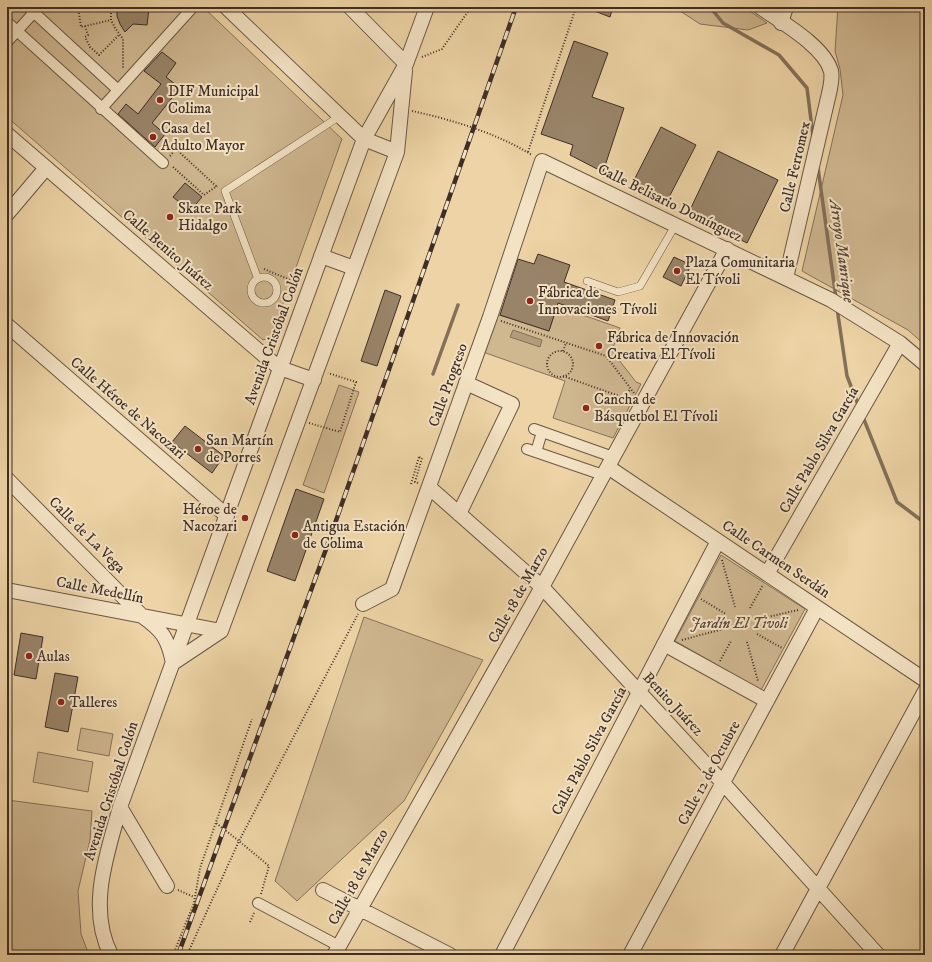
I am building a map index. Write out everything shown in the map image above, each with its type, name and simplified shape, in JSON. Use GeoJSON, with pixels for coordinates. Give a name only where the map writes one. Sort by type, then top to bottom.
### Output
{"type":"FeatureCollection","features":[{"type":"Feature","properties":{"kind":"street"},"geometry":{"type":"LineString","coordinates":[[102,109],[193,7]]}},
{"type":"Feature","properties":{"kind":"street"},"geometry":{"type":"LineString","coordinates":[[226,7],[364,139],[397,152]]}},
{"type":"Feature","properties":{"kind":"street"},"geometry":{"type":"LineString","coordinates":[[350,7],[406,64]]}},
{"type":"Feature","properties":{"kind":"street","name":"Avenida Cristóbal Colón"},"geometry":{"type":"LineString","coordinates":[[111,955],[101,920],[100,894],[103,867],[120,807],[364,139],[406,64],[427,7]]}},
{"type":"Feature","properties":{"kind":"street"},"geometry":{"type":"LineString","coordinates":[[760,7],[781,23],[786,7]]}},
{"type":"Feature","properties":{"kind":"street"},"geometry":{"type":"LineString","coordinates":[[7,42],[34,9],[121,87]]}},
{"type":"Feature","properties":{"kind":"street"},"geometry":{"type":"LineString","coordinates":[[7,22],[102,109],[167,164]]}},
{"type":"Feature","properties":{"kind":"street","name":"Calle Ferromex"},"geometry":{"type":"LineString","coordinates":[[781,23],[815,48],[828,64],[831,73],[828,102],[786,278]]}},
{"type":"Feature","properties":{"kind":"street","name":"Avenida Cristóbal Colón"},"geometry":{"type":"LineString","coordinates":[[221,630],[397,152],[406,64]]}},
{"type":"Feature","properties":{"kind":"street","name":"Calle Benito Juárez"},"geometry":{"type":"LineString","coordinates":[[7,134],[280,368],[315,374]]}},
{"type":"Feature","properties":{"kind":"street","name":"Calle Belisario Domínguez"},"geometry":{"type":"LineString","coordinates":[[542,160],[836,302],[900,343],[925,364]]}},
{"type":"Feature","properties":{"kind":"street","name":"Calle Progreso"},"geometry":{"type":"LineString","coordinates":[[363,604],[392,589],[430,488],[490,317],[542,160]]}},
{"type":"Feature","properties":{"kind":"street"},"geometry":{"type":"LineString","coordinates":[[7,214],[46,168]]}},
{"type":"Feature","properties":{"kind":"street","name":"Calle 18 de Marzo"},"geometry":{"type":"LineString","coordinates":[[337,951],[359,909],[542,588],[727,249]]}},
{"type":"Feature","properties":{"kind":"street"},"geometry":{"type":"LineString","coordinates":[[321,256],[354,268]]}},
{"type":"Feature","properties":{"kind":"street","name":"Calle Héroe de Nacozari"},"geometry":{"type":"LineString","coordinates":[[7,325],[227,516]]}},
{"type":"Feature","properties":{"kind":"street","name":"Calle Pablo Silva García"},"geometry":{"type":"LineString","coordinates":[[766,578],[900,343]]}},
{"type":"Feature","properties":{"kind":"street"},"geometry":{"type":"LineString","coordinates":[[459,514],[512,404],[466,383]]}},
{"type":"Feature","properties":{"kind":"street"},"geometry":{"type":"LineString","coordinates":[[538,431],[608,466],[531,450],[538,431]]}},
{"type":"Feature","properties":{"kind":"street","name":"Calle Carmen Serdán"},"geometry":{"type":"LineString","coordinates":[[608,466],[718,541],[766,578],[925,680]]}},
{"type":"Feature","properties":{"kind":"street","name":"Calle de La Vega"},"geometry":{"type":"LineString","coordinates":[[7,479],[142,616],[156,626],[165,636],[173,663]]}},
{"type":"Feature","properties":{"kind":"street","name":"Benito Juárez"},"geometry":{"type":"LineString","coordinates":[[430,488],[542,588],[723,783],[876,954]]}},
{"type":"Feature","properties":{"kind":"street","name":"Calle Pablo Silva García"},"geometry":{"type":"LineString","coordinates":[[502,955],[639,693],[670,643],[718,541]]}},
{"type":"Feature","properties":{"kind":"street","name":"Calle Medellín"},"geometry":{"type":"LineString","coordinates":[[7,590],[187,625]]}},
{"type":"Feature","properties":{"kind":"street","name":"Calle 12 de Octubre"},"geometry":{"type":"LineString","coordinates":[[630,955],[767,701],[811,608]]}},
{"type":"Feature","properties":{"kind":"street"},"geometry":{"type":"LineString","coordinates":[[187,625],[221,630]]}},
{"type":"Feature","properties":{"kind":"street"},"geometry":{"type":"LineString","coordinates":[[173,663],[221,630]]}},
{"type":"Feature","properties":{"kind":"street"},"geometry":{"type":"LineString","coordinates":[[670,643],[767,701]]}},
{"type":"Feature","properties":{"kind":"street"},"geometry":{"type":"LineString","coordinates":[[782,955],[925,691]]}},
{"type":"Feature","properties":{"kind":"street"},"geometry":{"type":"LineString","coordinates":[[120,807],[167,886]]}},
{"type":"Feature","properties":{"kind":"street"},"geometry":{"type":"LineString","coordinates":[[322,890],[450,955]]}},
{"type":"Feature","properties":{"kind":"street"},"geometry":{"type":"LineString","coordinates":[[258,903],[337,951]]}},
{"type":"Feature","properties":{"kind":"lane"},"geometry":{"type":"LineString","coordinates":[[258,279],[225,191],[340,116]]}},
{"type":"Feature","properties":{"kind":"lane"},"geometry":{"type":"LineString","coordinates":[[587,281],[618,292],[640,286],[676,224]]}},
{"type":"Feature","properties":{"kind":"path"},"geometry":{"type":"LineString","coordinates":[[78,7],[81,27],[111,20]]}},
{"type":"Feature","properties":{"kind":"path"},"geometry":{"type":"LineString","coordinates":[[111,7],[111,20],[119,35],[123,39],[121,87]]}},
{"type":"Feature","properties":{"kind":"path"},"geometry":{"type":"LineString","coordinates":[[406,64],[442,49],[471,7]]}},
{"type":"Feature","properties":{"kind":"path"},"geometry":{"type":"LineString","coordinates":[[528,152],[576,7]]}},
{"type":"Feature","properties":{"kind":"path"},"geometry":{"type":"LineString","coordinates":[[85,26],[88,35],[85,37],[90,47],[99,55],[119,35]]}},
{"type":"Feature","properties":{"kind":"path"},"geometry":{"type":"LineString","coordinates":[[401,109],[466,126],[528,152],[542,160]]}},
{"type":"Feature","properties":{"kind":"path"},"geometry":{"type":"LineString","coordinates":[[167,164],[204,195],[217,187],[176,149]]}},
{"type":"Feature","properties":{"kind":"path"},"geometry":{"type":"LineString","coordinates":[[490,317],[606,356],[631,389],[622,397],[563,376],[554,376],[548,370],[547,362],[554,352],[563,351],[570,356],[573,364],[570,372],[563,376]]}},
{"type":"Feature","properties":{"kind":"path"},"geometry":{"type":"LineString","coordinates":[[563,351],[566,342]]}},
{"type":"Feature","properties":{"kind":"path"},"geometry":{"type":"LineString","coordinates":[[299,420],[340,432],[356,382],[315,374]]}},
{"type":"Feature","properties":{"kind":"path"},"geometry":{"type":"LineString","coordinates":[[411,484],[419,457]]}},
{"type":"Feature","properties":{"kind":"path"},"geometry":{"type":"LineString","coordinates":[[721,555],[735,607]]}},
{"type":"Feature","properties":{"kind":"path"},"geometry":{"type":"LineString","coordinates":[[750,608],[766,578]]}},
{"type":"Feature","properties":{"kind":"path"},"geometry":{"type":"LineString","coordinates":[[698,598],[726,614]]}},
{"type":"Feature","properties":{"kind":"path"},"geometry":{"type":"LineString","coordinates":[[187,955],[239,842],[363,604]]}},
{"type":"Feature","properties":{"kind":"path"},"geometry":{"type":"LineString","coordinates":[[759,619],[811,608]]}},
{"type":"Feature","properties":{"kind":"path"},"geometry":{"type":"LineString","coordinates":[[670,643],[723,629]]}},
{"type":"Feature","properties":{"kind":"path"},"geometry":{"type":"LineString","coordinates":[[757,634],[783,649]]}},
{"type":"Feature","properties":{"kind":"path"},"geometry":{"type":"LineString","coordinates":[[717,666],[731,641]]}},
{"type":"Feature","properties":{"kind":"path"},"geometry":{"type":"LineString","coordinates":[[747,642],[759,683]]}},
{"type":"Feature","properties":{"kind":"path"},"geometry":{"type":"LineString","coordinates":[[173,955],[195,897],[200,868],[252,719]]}},
{"type":"Feature","properties":{"kind":"path"},"geometry":{"type":"LineString","coordinates":[[215,823],[269,866],[258,903],[250,922]]}},
{"type":"Feature","properties":{"kind":"path"},"geometry":{"type":"LineString","coordinates":[[167,886],[195,897]]}},
{"type":"Feature","properties":{"kind":"green space"},"geometry":{"type":"Polygon","coordinates":[[[7,7],[203,7],[342,139],[271,337],[263,340],[7,117],[7,7]]]}},
{"type":"Feature","properties":{"kind":"green space"},"geometry":{"type":"Polygon","coordinates":[[[674,7],[744,7],[767,23],[748,30],[700,24],[674,7]]]}},
{"type":"Feature","properties":{"kind":"green space"},"geometry":{"type":"Polygon","coordinates":[[[838,7],[925,7],[925,345],[908,330],[802,271],[843,95],[840,69],[835,51],[838,7]]]}},
{"type":"Feature","properties":{"kind":"green space"},"geometry":{"type":"Polygon","coordinates":[[[557,306],[620,328],[612,351],[636,382],[641,384],[613,438],[553,418],[565,381],[483,352],[496,314],[549,331],[557,306]]]}},
{"type":"Feature","properties":{"kind":"green space"},"geometry":{"type":"Polygon","coordinates":[[[339,385],[359,392],[324,493],[303,485],[339,385]]]}},
{"type":"Feature","properties":{"kind":"green space","name":"Jardín El Tivoli"},"geometry":{"type":"Polygon","coordinates":[[[721,555],[805,609],[761,690],[675,641],[721,555]]]}},
{"type":"Feature","properties":{"kind":"green space"},"geometry":{"type":"Polygon","coordinates":[[[364,617],[483,660],[404,801],[297,901],[275,881],[364,617]]]}},
{"type":"Feature","properties":{"kind":"green space"},"geometry":{"type":"Polygon","coordinates":[[[81,728],[113,734],[109,756],[77,750],[81,728]]]}},
{"type":"Feature","properties":{"kind":"green space"},"geometry":{"type":"Polygon","coordinates":[[[38,752],[93,762],[88,792],[33,782],[38,752]]]}},
{"type":"Feature","properties":{"kind":"green space"},"geometry":{"type":"Polygon","coordinates":[[[7,800],[92,811],[90,840],[78,891],[81,934],[89,955],[7,955],[7,800]]]}},
{"type":"Feature","properties":{"kind":"shaded area"},"geometry":{"type":"Polygon","coordinates":[[[513,330],[542,340],[540,347],[510,337],[513,330]]]}},
{"type":"Feature","properties":{"kind":"building"},"geometry":{"type":"Polygon","coordinates":[[[117,7],[149,8],[147,25],[133,24],[125,32],[117,16],[117,7]]]}},
{"type":"Feature","properties":{"kind":"building"},"geometry":{"type":"Polygon","coordinates":[[[584,7],[613,7],[610,17],[584,7]]]}},
{"type":"Feature","properties":{"kind":"building"},"geometry":{"type":"Polygon","coordinates":[[[574,41],[608,53],[592,97],[624,108],[603,172],[570,155],[573,145],[541,134],[574,41]]]}},
{"type":"Feature","properties":{"kind":"building"},"geometry":{"type":"Polygon","coordinates":[[[162,52],[176,63],[166,77],[180,88],[152,123],[165,134],[155,147],[118,114],[126,104],[138,114],[161,84],[144,71],[162,52]]]}},
{"type":"Feature","properties":{"kind":"building"},"geometry":{"type":"Polygon","coordinates":[[[661,127],[696,145],[666,203],[631,186],[661,127]]]}},
{"type":"Feature","properties":{"kind":"building"},"geometry":{"type":"Polygon","coordinates":[[[718,151],[778,180],[747,243],[688,214],[718,151]]]}},
{"type":"Feature","properties":{"kind":"building"},"geometry":{"type":"Polygon","coordinates":[[[185,183],[202,197],[190,211],[173,197],[185,183]]]}},
{"type":"Feature","properties":{"kind":"building"},"geometry":{"type":"Polygon","coordinates":[[[538,254],[570,265],[564,282],[615,300],[608,321],[558,303],[549,331],[500,315],[518,259],[534,264],[538,254]]]}},
{"type":"Feature","properties":{"kind":"building","name":"Plaza Comunitaria El Tívoli"},"geometry":{"type":"Polygon","coordinates":[[[674,257],[691,265],[681,286],[663,277],[674,257]]]}},
{"type":"Feature","properties":{"kind":"building"},"geometry":{"type":"Polygon","coordinates":[[[385,290],[401,296],[377,366],[361,361],[385,290]]]}},
{"type":"Feature","properties":{"kind":"building","name":"San Martín de Porres"},"geometry":{"type":"Polygon","coordinates":[[[185,426],[224,456],[212,473],[172,442],[185,426]]]}},
{"type":"Feature","properties":{"kind":"building","name":"Antigua Estación de Colima"},"geometry":{"type":"Polygon","coordinates":[[[296,489],[324,499],[295,581],[267,571],[296,489]]]}},
{"type":"Feature","properties":{"kind":"building","name":"Aulas"},"geometry":{"type":"Polygon","coordinates":[[[21,633],[43,637],[36,679],[14,675],[21,633]]]}},
{"type":"Feature","properties":{"kind":"building","name":"Talleres"},"geometry":{"type":"Polygon","coordinates":[[[55,673],[78,677],[68,732],[45,727],[55,673]]]}},
{"type":"Feature","properties":{"kind":"waterway","name":"Arroyo Manrique"},"geometry":{"type":"LineString","coordinates":[[710,7],[723,23],[779,55],[807,88],[813,136]]}},
{"type":"Feature","properties":{"kind":"waterway","name":"Arroyo Manrique"},"geometry":{"type":"LineString","coordinates":[[818,168],[836,298]]}},
{"type":"Feature","properties":{"kind":"waterway"},"geometry":{"type":"LineString","coordinates":[[433,374],[458,305]]}},
{"type":"Feature","properties":{"kind":"waterway","name":"Arroyo Manrique"},"geometry":{"type":"LineString","coordinates":[[837,308],[847,376],[859,407]]}},
{"type":"Feature","properties":{"kind":"waterway","name":"Arroyo Manrique"},"geometry":{"type":"LineString","coordinates":[[863,417],[897,502],[925,523]]}},
{"type":"Feature","properties":{"kind":"railway"},"geometry":{"type":"LineString","coordinates":[[178,955],[325,552],[516,7]]}},
{"type":"Feature","properties":{"kind":"place","name":"DIF Municipal Colima"},"geometry":{"type":"Point","coordinates":[160,100]}},
{"type":"Feature","properties":{"kind":"place","name":"Casa del Adulto Mayor"},"geometry":{"type":"Point","coordinates":[153,137]}},
{"type":"Feature","properties":{"kind":"place","name":"Skate Park Hidalgo"},"geometry":{"type":"Point","coordinates":[170,217]}},
{"type":"Feature","properties":{"kind":"place","name":"Plaza Comunitaria El Tívoli"},"geometry":{"type":"Point","coordinates":[677,271]}},
{"type":"Feature","properties":{"kind":"place","name":"Fábrica de Innovaciones Tívoli"},"geometry":{"type":"Point","coordinates":[530,301]}},
{"type":"Feature","properties":{"kind":"place","name":"Fábrica de Innovación Creativa El Tívoli"},"geometry":{"type":"Point","coordinates":[599,346]}},
{"type":"Feature","properties":{"kind":"place","name":"Cancha de Básquetbol El Tívoli"},"geometry":{"type":"Point","coordinates":[586,408]}},
{"type":"Feature","properties":{"kind":"place","name":"San Martín de Porres"},"geometry":{"type":"Point","coordinates":[198,449]}},
{"type":"Feature","properties":{"kind":"place","name":"Héroe de Nacozari"},"geometry":{"type":"Point","coordinates":[245,518]}},
{"type":"Feature","properties":{"kind":"place","name":"Antigua Estación de Colima"},"geometry":{"type":"Point","coordinates":[295,535]}},
{"type":"Feature","properties":{"kind":"place","name":"Aulas"},"geometry":{"type":"Point","coordinates":[29,656]}},
{"type":"Feature","properties":{"kind":"place","name":"Talleres"},"geometry":{"type":"Point","coordinates":[61,702]}}]}
